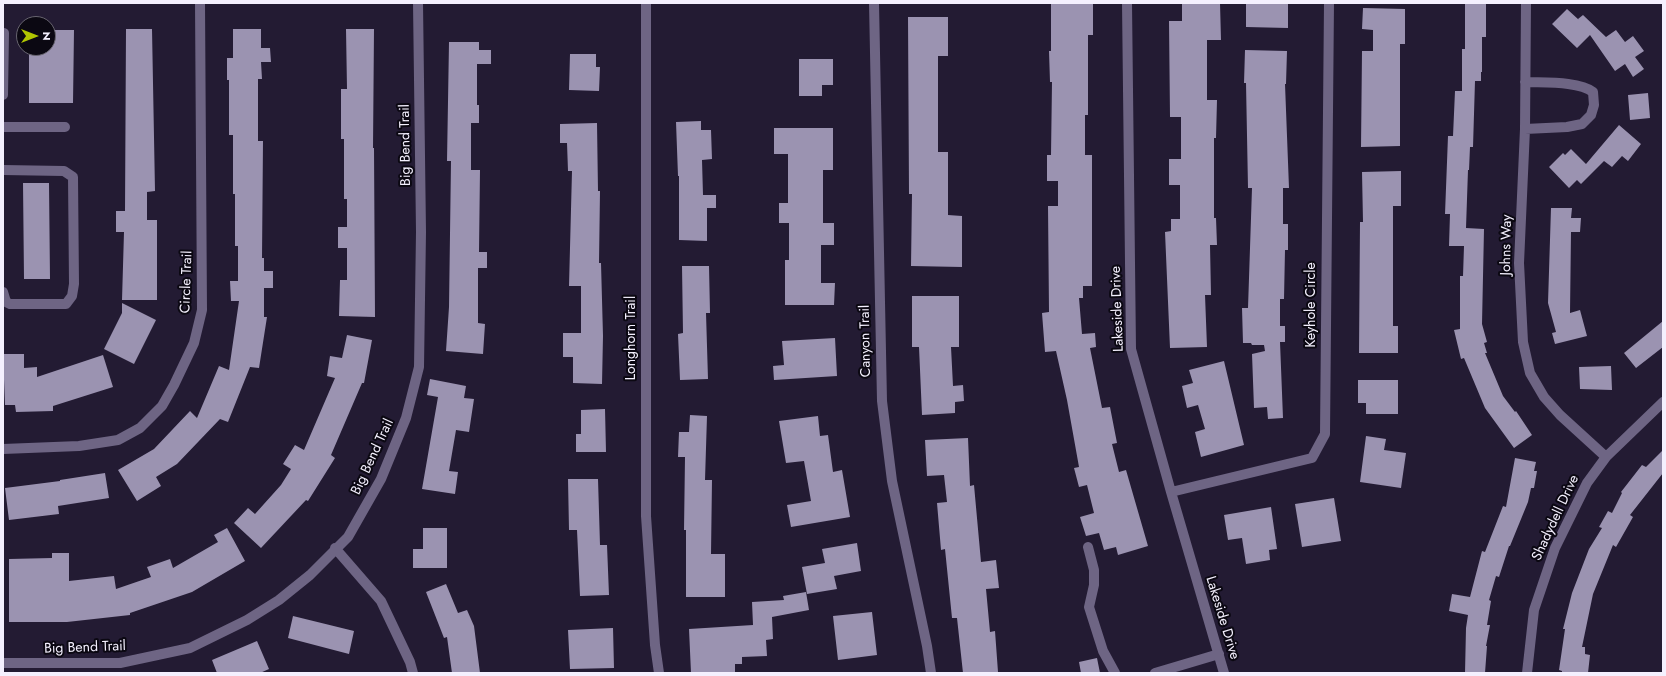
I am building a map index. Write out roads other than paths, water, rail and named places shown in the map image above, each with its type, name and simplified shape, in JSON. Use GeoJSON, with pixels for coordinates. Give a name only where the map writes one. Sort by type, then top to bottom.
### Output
{"type":"FeatureCollection","features":[{"type":"Feature","properties":{"kind":"street","name":"Circle Trail"},"geometry":{"type":"LineString","coordinates":[[3,449],[79,446],[118,440],[140,428],[162,406],[194,343],[202,310],[200,3]]}},
{"type":"Feature","properties":{"kind":"street","name":"Big Bend Trail"},"geometry":{"type":"LineString","coordinates":[[3,663],[120,663],[190,648],[248,620],[279,600],[310,575],[335,548],[348,537],[381,479],[406,418],[419,367],[421,232],[418,3]]}},
{"type":"Feature","properties":{"kind":"street","name":"Longhorn Trail"},"geometry":{"type":"LineString","coordinates":[[646,3],[646,516],[655,645],[659,673]]}},
{"type":"Feature","properties":{"kind":"street","name":"Canyon Trail"},"geometry":{"type":"LineString","coordinates":[[874,3],[882,401],[892,481],[927,646],[930,673]]}},
{"type":"Feature","properties":{"kind":"street","name":"Lakeside Drive"},"geometry":{"type":"LineString","coordinates":[[1127,3],[1131,349],[1170,492],[1224,673]]}},
{"type":"Feature","properties":{"kind":"street","name":"Keyhole Circle"},"geometry":{"type":"LineString","coordinates":[[1170,492],[1312,458],[1325,434],[1329,3]]}},
{"type":"Feature","properties":{"kind":"street","name":"Johns Way"},"geometry":{"type":"LineString","coordinates":[[1526,3],[1525,129],[1519,263],[1523,342],[1530,373],[1544,397],[1560,415],[1606,457]]}},
{"type":"Feature","properties":{"kind":"street"},"geometry":{"type":"LineString","coordinates":[[3,95],[4,33]]}},
{"type":"Feature","properties":{"kind":"street"},"geometry":{"type":"LineString","coordinates":[[1525,82],[1579,85],[1593,92],[1594,105],[1591,115],[1582,124],[1567,127],[1525,129]]}},
{"type":"Feature","properties":{"kind":"street"},"geometry":{"type":"LineString","coordinates":[[3,127],[65,127]]}},
{"type":"Feature","properties":{"kind":"street"},"geometry":{"type":"LineString","coordinates":[[3,170],[64,170],[73,177],[74,284],[72,296],[66,304],[10,304],[6,302],[3,292]]}},
{"type":"Feature","properties":{"kind":"street","name":"Shadydell Drive"},"geometry":{"type":"LineString","coordinates":[[1527,673],[1534,610],[1555,548],[1587,483],[1606,457],[1663,402]]}},
{"type":"Feature","properties":{"kind":"street"},"geometry":{"type":"LineString","coordinates":[[1088,547],[1094,570],[1094,585],[1089,607],[1103,651],[1115,673]]}},
{"type":"Feature","properties":{"kind":"street"},"geometry":{"type":"LineString","coordinates":[[335,548],[381,601],[410,662],[413,673]]}},
{"type":"Feature","properties":{"kind":"street"},"geometry":{"type":"LineString","coordinates":[[1155,673],[1218,654]]}}]}
